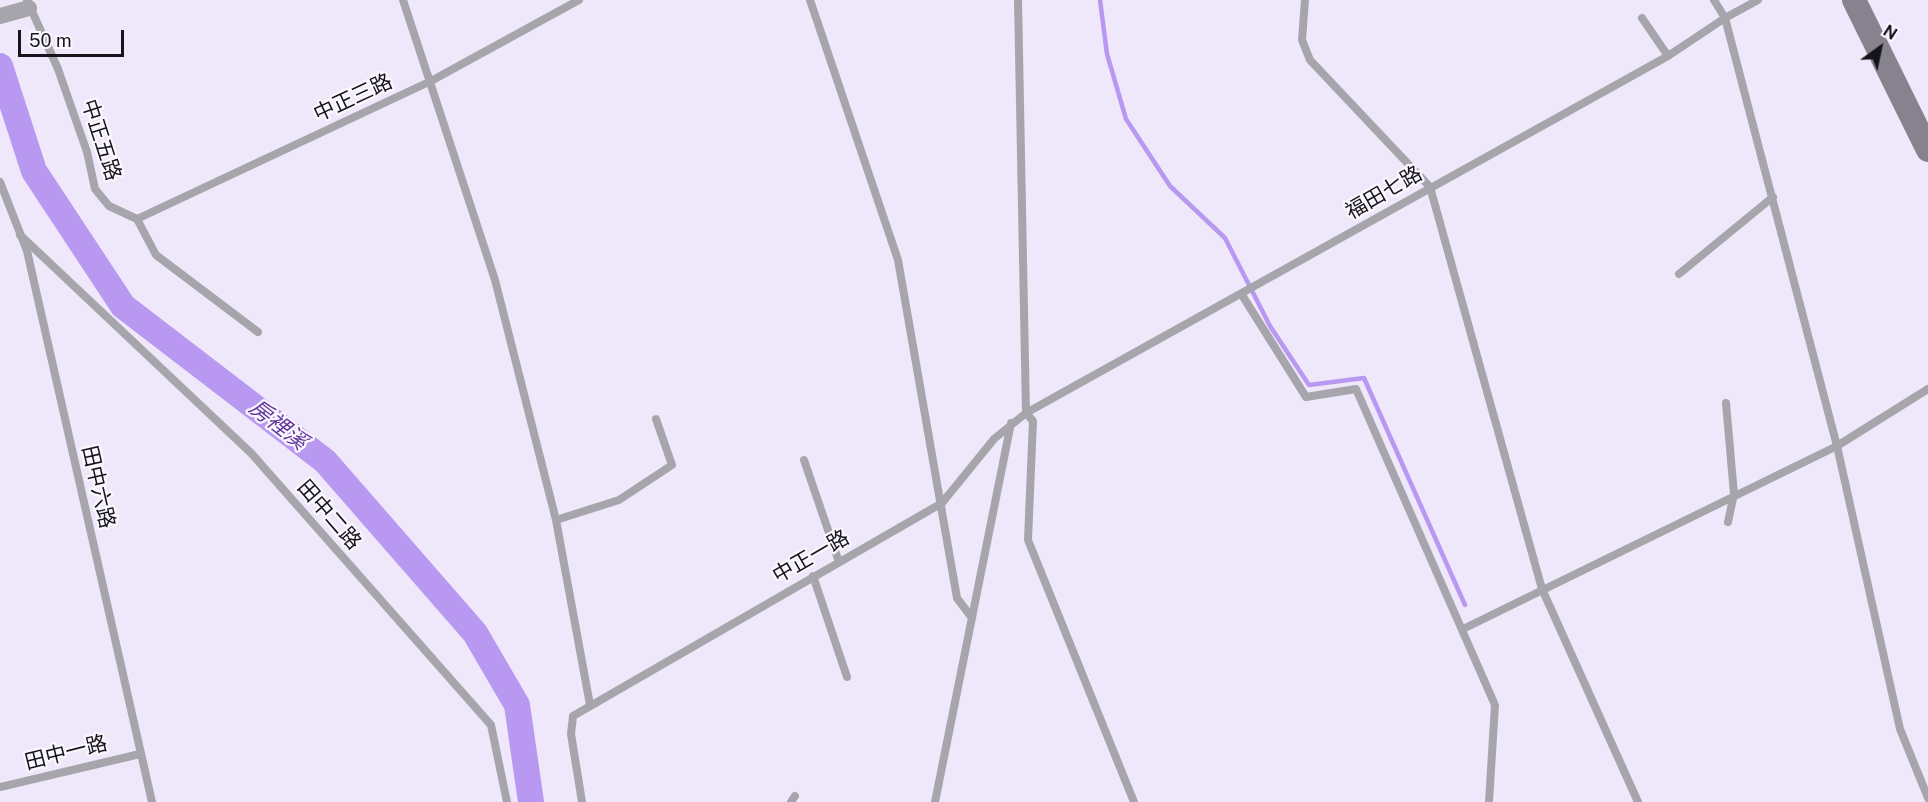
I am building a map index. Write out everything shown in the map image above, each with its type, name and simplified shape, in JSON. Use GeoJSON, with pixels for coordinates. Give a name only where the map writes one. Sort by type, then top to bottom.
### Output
{"type":"FeatureCollection","features":[{"type":"Feature","properties":{"kind":"main road"},"geometry":{"type":"LineString","coordinates":[[1854,0],[1928,150]]}},
{"type":"Feature","properties":{"kind":"street"},"geometry":{"type":"LineString","coordinates":[[0,16],[26,6]]}},
{"type":"Feature","properties":{"kind":"lane"},"geometry":{"type":"LineString","coordinates":[[403,0],[495,280],[556,520],[590,705]]}},
{"type":"Feature","properties":{"kind":"lane","name":"中正三路"},"geometry":{"type":"LineString","coordinates":[[136,219],[431,81],[579,0]]}},
{"type":"Feature","properties":{"kind":"lane"},"geometry":{"type":"LineString","coordinates":[[810,0],[898,260],[957,598],[972,618]]}},
{"type":"Feature","properties":{"kind":"lane"},"geometry":{"type":"LineString","coordinates":[[1018,0],[1026,413],[1033,421],[1028,540],[1134,802]]}},
{"type":"Feature","properties":{"kind":"lane"},"geometry":{"type":"LineString","coordinates":[[1305,0],[1302,40],[1310,60],[1430,187],[1542,589],[1638,802]]}},
{"type":"Feature","properties":{"kind":"lane"},"geometry":{"type":"LineString","coordinates":[[1714,0],[1725,18],[1837,446],[1900,729],[1928,798]]}},
{"type":"Feature","properties":{"kind":"lane","name":"福田七路"},"geometry":{"type":"LineString","coordinates":[[1026,413],[1242,295],[1430,187],[1668,56],[1725,18],[1758,0]]}},
{"type":"Feature","properties":{"kind":"lane","name":"中正五路"},"geometry":{"type":"LineString","coordinates":[[26,6],[58,69],[87,152],[95,189],[109,206],[136,219]]}},
{"type":"Feature","properties":{"kind":"lane"},"geometry":{"type":"LineString","coordinates":[[1642,18],[1668,56]]}},
{"type":"Feature","properties":{"kind":"lane","name":"田中六路"},"geometry":{"type":"LineString","coordinates":[[0,182],[27,250],[152,802]]}},
{"type":"Feature","properties":{"kind":"lane"},"geometry":{"type":"LineString","coordinates":[[1679,274],[1773,197]]}},
{"type":"Feature","properties":{"kind":"lane"},"geometry":{"type":"LineString","coordinates":[[136,219],[156,255],[258,332]]}},
{"type":"Feature","properties":{"kind":"lane","name":"田中二路"},"geometry":{"type":"LineString","coordinates":[[20,235],[251,453],[491,725],[507,802]]}},
{"type":"Feature","properties":{"kind":"lane"},"geometry":{"type":"LineString","coordinates":[[1242,295],[1306,397],[1356,389],[1495,705],[1489,802]]}},
{"type":"Feature","properties":{"kind":"lane"},"geometry":{"type":"LineString","coordinates":[[1462,629],[1734,494],[1837,446],[1928,389]]}},
{"type":"Feature","properties":{"kind":"lane"},"geometry":{"type":"LineString","coordinates":[[1726,403],[1734,494],[1728,522]]}},
{"type":"Feature","properties":{"kind":"lane","name":"中正一路"},"geometry":{"type":"LineString","coordinates":[[582,802],[571,734],[573,716],[942,503],[994,439],[1026,413]]}},
{"type":"Feature","properties":{"kind":"lane"},"geometry":{"type":"LineString","coordinates":[[556,520],[620,500],[672,465],[656,419]]}},
{"type":"Feature","properties":{"kind":"lane"},"geometry":{"type":"LineString","coordinates":[[935,802],[1011,423]]}},
{"type":"Feature","properties":{"kind":"lane"},"geometry":{"type":"LineString","coordinates":[[804,460],[839,562]]}},
{"type":"Feature","properties":{"kind":"lane"},"geometry":{"type":"LineString","coordinates":[[813,576],[847,676]]}},
{"type":"Feature","properties":{"kind":"lane","name":"田中一路"},"geometry":{"type":"LineString","coordinates":[[0,787],[140,753]]}},
{"type":"Feature","properties":{"kind":"waterway"},"geometry":{"type":"LineString","coordinates":[[1100,0],[1107,54],[1126,119],[1170,186],[1225,238],[1270,326],[1309,385],[1364,378],[1465,605]]}},
{"type":"Feature","properties":{"kind":"waterway","name":"房裡溪"},"geometry":{"type":"LineString","coordinates":[[0,66],[34,171],[123,306],[325,461],[475,633],[517,705],[531,802]]}}]}
